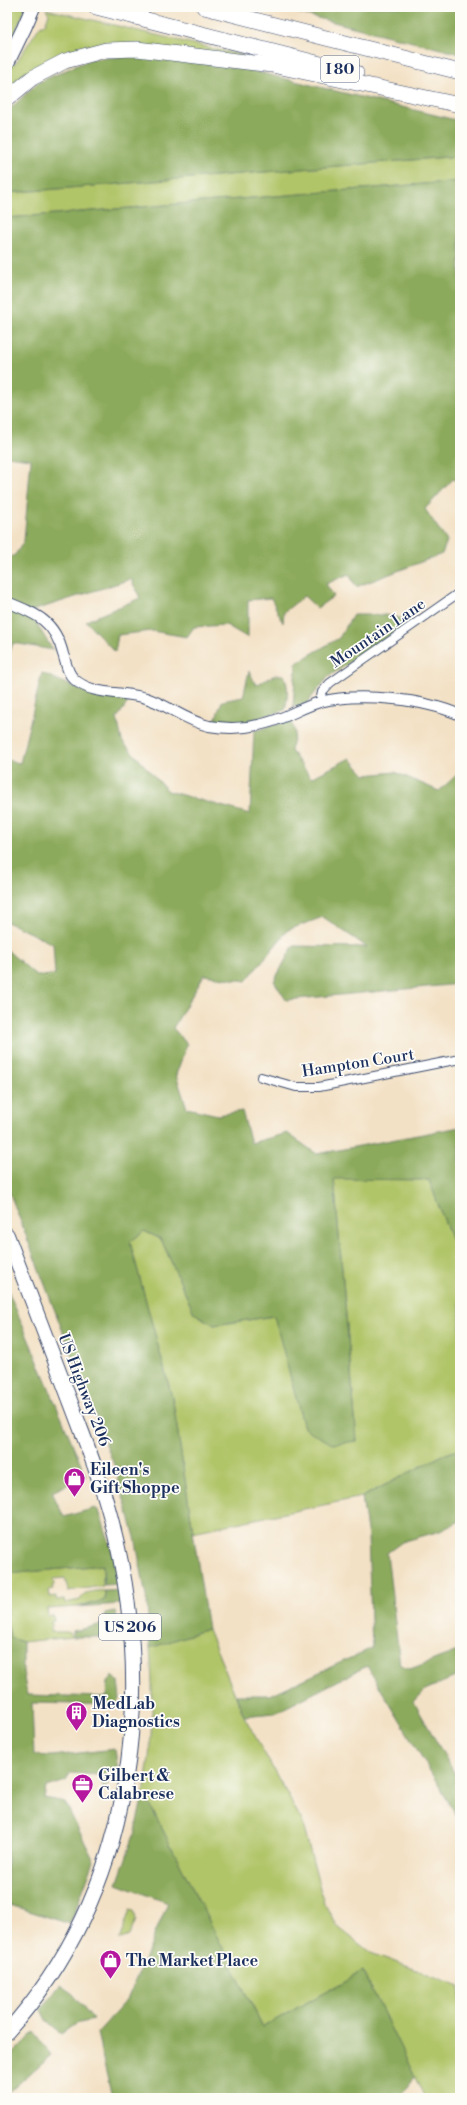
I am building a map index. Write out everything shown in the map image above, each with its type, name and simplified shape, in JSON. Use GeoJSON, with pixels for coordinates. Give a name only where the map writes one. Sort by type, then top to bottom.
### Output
{"type":"FeatureCollection","features":[{"type":"Feature","properties":{"kind":"highway"},"geometry":{"type":"LineString","coordinates":[[7,63],[33,7]]}},
{"type":"Feature","properties":{"kind":"highway","name":"I 80"},"geometry":{"type":"LineString","coordinates":[[96,7],[460,99]]}},
{"type":"Feature","properties":{"kind":"highway","name":"I 80"},"geometry":{"type":"LineString","coordinates":[[204,7],[460,72]]}},
{"type":"Feature","properties":{"kind":"highway"},"geometry":{"type":"LineString","coordinates":[[239,7],[296,30]]}},
{"type":"Feature","properties":{"kind":"highway"},"geometry":{"type":"LineString","coordinates":[[7,99],[32,78],[65,61],[97,51],[137,49],[272,65],[460,105]]}},
{"type":"Feature","properties":{"kind":"highway","name":"US Highway 206"},"geometry":{"type":"LineString","coordinates":[[7,1235],[90,1453],[107,1503],[120,1554],[127,1596],[133,1685],[131,1739],[124,1792],[112,1842],[97,1890],[79,1928],[57,1966],[29,2006],[7,2032]]}},
{"type":"Feature","properties":{"kind":"street","name":"Mountain Lane"},"geometry":{"type":"LineString","coordinates":[[320,702],[322,692],[330,683],[460,592]]}},
{"type":"Feature","properties":{"kind":"street"},"geometry":{"type":"LineString","coordinates":[[7,602],[28,610],[50,625],[61,646],[72,678],[82,685],[95,689],[147,698],[200,724],[228,728],[245,727],[269,722],[320,702],[362,698],[412,701],[441,707],[460,715]]}},
{"type":"Feature","properties":{"kind":"street","name":"Hampton Court"},"geometry":{"type":"LineString","coordinates":[[261,1077],[296,1087],[319,1087],[460,1059]]}},
{"type":"Feature","properties":{"kind":"green space"},"geometry":{"type":"Polygon","coordinates":[[[7,7],[26,7],[7,50],[7,7]]]}},
{"type":"Feature","properties":{"kind":"green space"},"geometry":{"type":"Polygon","coordinates":[[[274,7],[441,7],[460,11],[460,54],[274,7]]]}},
{"type":"Feature","properties":{"kind":"green space"},"geometry":{"type":"Polygon","coordinates":[[[46,9],[266,61],[111,45],[7,94],[7,73],[12,63],[15,64],[40,26],[45,24],[49,14],[46,9]]]}},
{"type":"Feature","properties":{"kind":"green space"},"geometry":{"type":"Polygon","coordinates":[[[145,55],[245,69],[460,121],[460,156],[7,193],[7,112],[37,83],[91,59],[145,55]]]}},
{"type":"Feature","properties":{"kind":"green space"},"geometry":{"type":"Polygon","coordinates":[[[460,156],[460,181],[7,218],[7,193],[460,156]]]}},
{"type":"Feature","properties":{"kind":"green space"},"geometry":{"type":"Polygon","coordinates":[[[460,181],[460,484],[453,479],[425,509],[447,541],[442,554],[356,587],[349,574],[326,584],[334,596],[317,608],[304,596],[284,612],[283,623],[271,598],[248,600],[248,638],[226,625],[194,627],[187,637],[152,631],[118,635],[115,652],[86,621],[140,598],[131,579],[29,612],[53,650],[13,643],[7,661],[7,558],[15,555],[24,541],[31,459],[7,456],[7,218],[460,181]]]}},
{"type":"Feature","properties":{"kind":"green space"},"geometry":{"type":"Polygon","coordinates":[[[353,615],[386,615],[412,621],[328,677],[307,703],[293,707],[296,663],[339,638],[353,615]]]}},
{"type":"Feature","properties":{"kind":"green space"},"geometry":{"type":"Polygon","coordinates":[[[249,671],[256,685],[275,675],[284,675],[288,692],[285,710],[249,721],[214,723],[222,701],[243,697],[249,671]]]}},
{"type":"Feature","properties":{"kind":"green space"},"geometry":{"type":"Polygon","coordinates":[[[42,673],[92,695],[131,698],[117,718],[122,741],[168,791],[250,814],[254,731],[291,720],[295,732],[291,751],[311,778],[350,758],[365,775],[395,772],[439,791],[460,772],[460,984],[286,1000],[274,981],[293,946],[367,947],[323,917],[288,930],[246,981],[204,975],[173,1028],[187,1044],[176,1075],[187,1108],[218,1115],[242,1111],[251,1143],[287,1133],[317,1154],[460,1127],[460,1250],[452,1241],[429,1180],[334,1179],[357,1441],[332,1444],[304,1428],[274,1316],[214,1325],[194,1313],[161,1239],[144,1231],[130,1242],[173,1401],[208,1629],[150,1648],[147,1602],[135,1537],[114,1465],[7,1186],[7,950],[37,976],[55,975],[53,944],[7,922],[7,760],[20,763],[42,673]]]}},
{"type":"Feature","properties":{"kind":"green space"},"geometry":{"type":"Polygon","coordinates":[[[334,1178],[429,1180],[452,1241],[460,1250],[460,1449],[443,1455],[362,1497],[193,1532],[173,1401],[130,1242],[144,1231],[161,1239],[194,1313],[214,1325],[275,1316],[304,1428],[357,1441],[334,1178]]]}},
{"type":"Feature","properties":{"kind":"green space"},"geometry":{"type":"Polygon","coordinates":[[[7,1288],[86,1476],[52,1492],[64,1517],[95,1508],[99,1511],[117,1564],[119,1584],[104,1585],[103,1565],[7,1574],[7,1288]]]}},
{"type":"Feature","properties":{"kind":"green space"},"geometry":{"type":"Polygon","coordinates":[[[460,1449],[460,1521],[440,1531],[402,1542],[387,1553],[400,1665],[410,1669],[460,1650],[460,1675],[425,1690],[414,1702],[460,1783],[460,1821],[367,1666],[275,1713],[244,1716],[236,1695],[270,1695],[372,1648],[368,1537],[362,1497],[443,1455],[460,1449]]]}},
{"type":"Feature","properties":{"kind":"green space"},"geometry":{"type":"Polygon","coordinates":[[[103,1565],[103,1586],[68,1591],[65,1578],[53,1579],[54,1585],[52,1586],[54,1589],[49,1590],[50,1597],[56,1596],[56,1600],[64,1599],[65,1603],[80,1600],[87,1593],[105,1591],[105,1600],[78,1607],[47,1609],[48,1616],[53,1615],[54,1620],[51,1621],[51,1632],[68,1632],[73,1637],[23,1642],[11,1638],[7,1624],[7,1574],[103,1565]]]}},
{"type":"Feature","properties":{"kind":"green space"},"geometry":{"type":"Polygon","coordinates":[[[120,1590],[120,1604],[78,1607],[105,1600],[105,1591],[120,1590]]]}},
{"type":"Feature","properties":{"kind":"green space"},"geometry":{"type":"Polygon","coordinates":[[[115,1611],[119,1626],[117,1637],[73,1637],[73,1631],[103,1624],[105,1613],[115,1611]]]}},
{"type":"Feature","properties":{"kind":"green space"},"geometry":{"type":"Polygon","coordinates":[[[7,1624],[11,1638],[23,1642],[23,1671],[27,1695],[107,1697],[108,1682],[113,1675],[118,1682],[120,1699],[117,1705],[32,1703],[34,1755],[52,1756],[115,1749],[118,1771],[104,1789],[99,1775],[70,1773],[66,1781],[46,1787],[44,1798],[65,1802],[94,1861],[70,1924],[7,1904],[7,1624]]]}},
{"type":"Feature","properties":{"kind":"green space"},"geometry":{"type":"Polygon","coordinates":[[[208,1629],[244,1716],[302,1821],[324,1903],[338,1927],[371,1953],[460,1986],[460,2098],[425,2098],[363,1971],[263,2027],[145,1795],[143,1795],[149,1759],[152,1722],[150,1648],[208,1629]]]}},
{"type":"Feature","properties":{"kind":"green space"},"geometry":{"type":"Polygon","coordinates":[[[143,1795],[145,1795],[263,2027],[363,1971],[415,2077],[398,2098],[112,2098],[97,2033],[127,2000],[168,1903],[117,1884],[134,1835],[143,1795]]]}},
{"type":"Feature","properties":{"kind":"green space"},"geometry":{"type":"Polygon","coordinates":[[[130,1910],[134,1911],[136,1919],[129,1936],[119,1940],[130,1910]]]}},
{"type":"Feature","properties":{"kind":"green space"},"geometry":{"type":"Polygon","coordinates":[[[60,1985],[73,1994],[94,2020],[75,2024],[61,2034],[47,2022],[41,2010],[60,1985]]]}},
{"type":"Feature","properties":{"kind":"green space"},"geometry":{"type":"Polygon","coordinates":[[[34,2032],[51,2055],[7,2094],[7,2059],[34,2032]]]}},
{"type":"Feature","properties":{"kind":"place","name":"Eileen's Gift Shoppe"},"geometry":{"type":"Point","coordinates":[75,1498]}},
{"type":"Feature","properties":{"kind":"place","name":"MedLab Diagnostics"},"geometry":{"type":"Point","coordinates":[76,1732]}},
{"type":"Feature","properties":{"kind":"place","name":"Gilbert & Calabrese"},"geometry":{"type":"Point","coordinates":[83,1804]}},
{"type":"Feature","properties":{"kind":"place","name":"The Market Place"},"geometry":{"type":"Point","coordinates":[110,1980]}}]}
